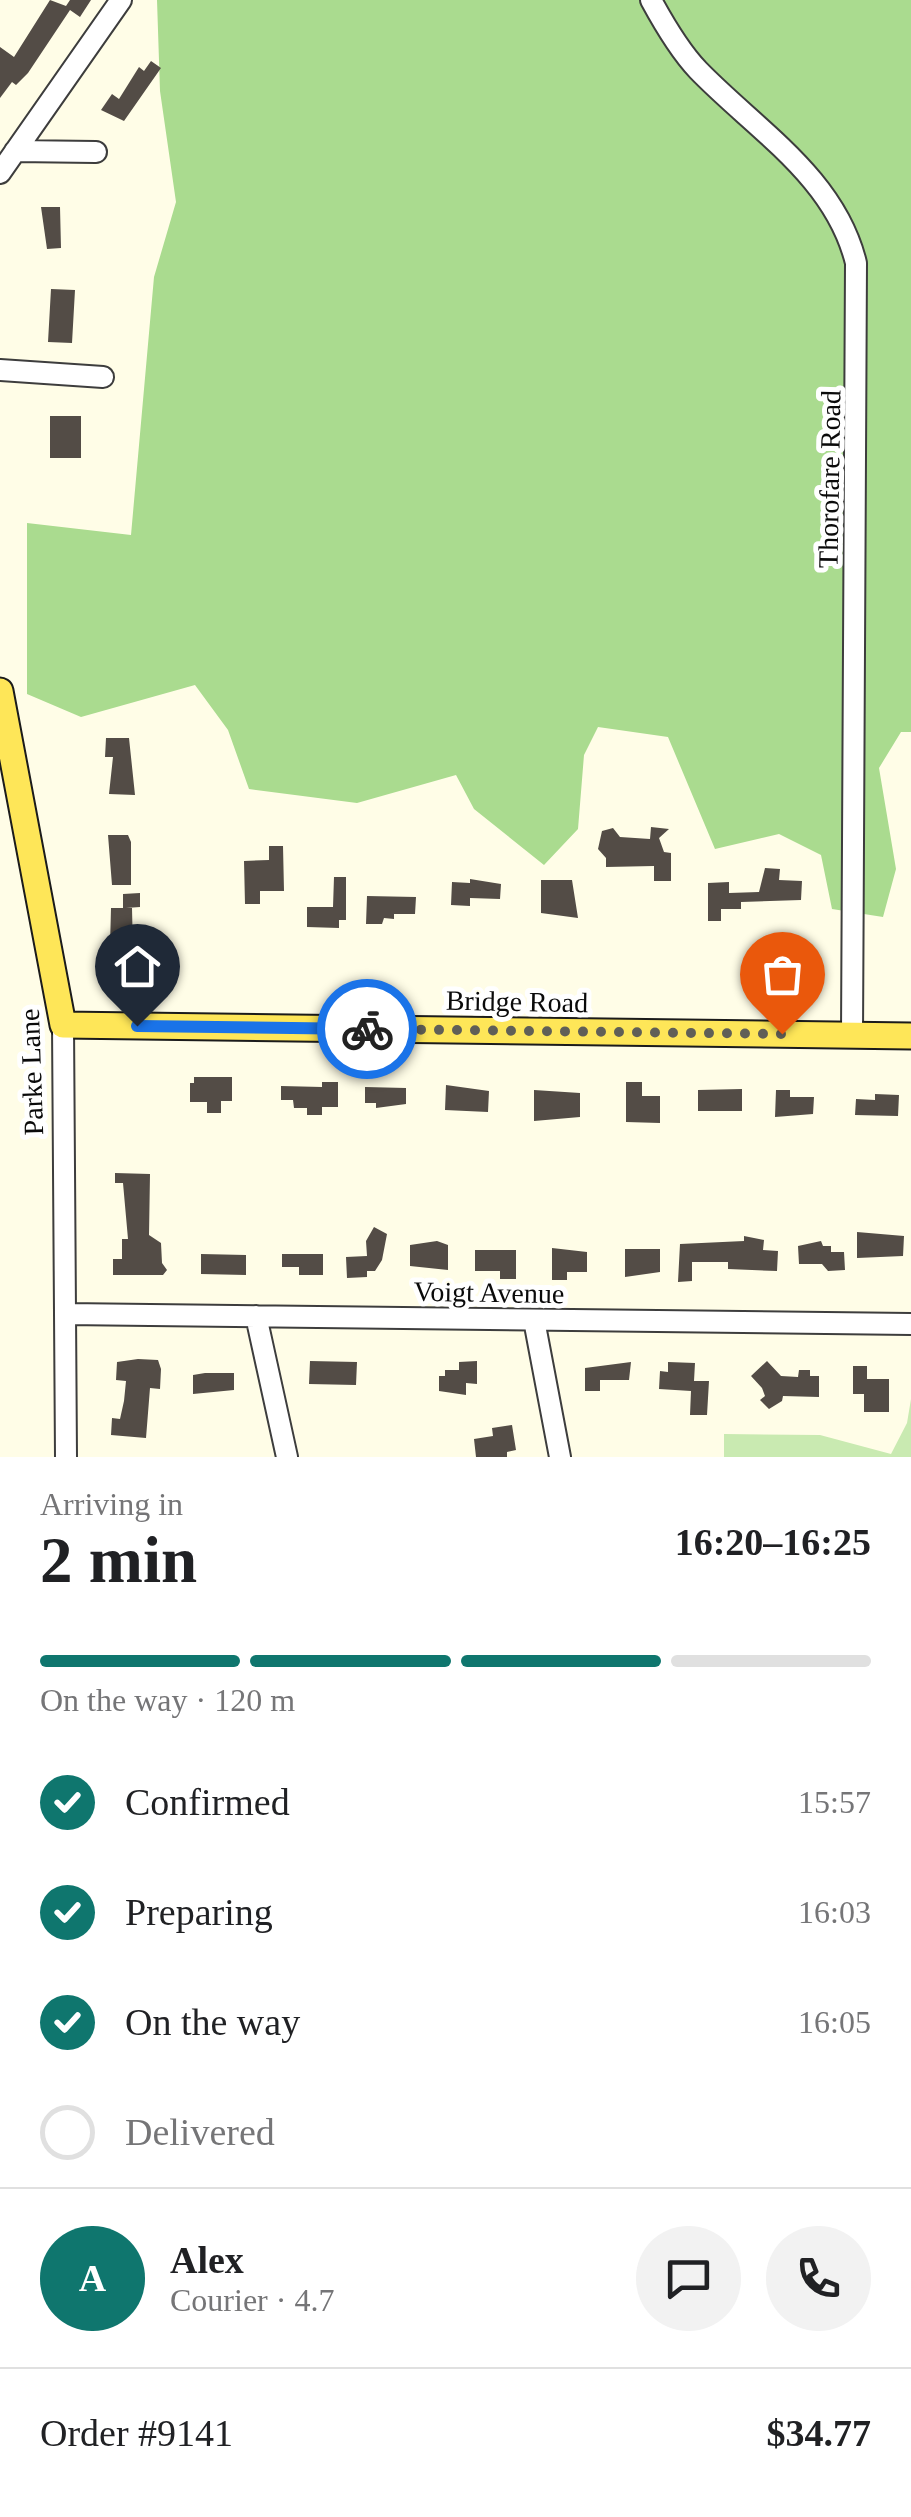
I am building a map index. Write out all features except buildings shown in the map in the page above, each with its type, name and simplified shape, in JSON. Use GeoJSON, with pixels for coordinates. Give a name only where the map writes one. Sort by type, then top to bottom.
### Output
{"type":"FeatureCollection","features":[{"type":"Feature","properties":{"kind":"main road","name":"Parke Lane"},"geometry":{"type":"LineString","coordinates":[[0,691],[62,1025]]}},
{"type":"Feature","properties":{"kind":"main road","name":"Bridge Road"},"geometry":{"type":"LineString","coordinates":[[62,1025],[911,1036]]}},
{"type":"Feature","properties":{"kind":"street"},"geometry":{"type":"LineString","coordinates":[[0,172],[121,0]]}},
{"type":"Feature","properties":{"kind":"street","name":"Thorofare Road"},"geometry":{"type":"LineString","coordinates":[[650,0],[696,68],[826,194],[846,228],[856,263],[852,1035]]}},
{"type":"Feature","properties":{"kind":"street"},"geometry":{"type":"LineString","coordinates":[[15,151],[96,152]]}},
{"type":"Feature","properties":{"kind":"street"},"geometry":{"type":"LineString","coordinates":[[0,370],[104,377]]}},
{"type":"Feature","properties":{"kind":"street","name":"Parke Lane"},"geometry":{"type":"LineString","coordinates":[[62,1025],[66,1457]]}},
{"type":"Feature","properties":{"kind":"street","name":"Voigt Avenue"},"geometry":{"type":"LineString","coordinates":[[66,1314],[911,1324]]}},
{"type":"Feature","properties":{"kind":"street"},"geometry":{"type":"LineString","coordinates":[[256,1316],[287,1457]]}},
{"type":"Feature","properties":{"kind":"street"},"geometry":{"type":"LineString","coordinates":[[534,1320],[560,1457]]}},
{"type":"Feature","properties":{"kind":"green space"},"geometry":{"type":"Polygon","coordinates":[[[157,0],[911,0],[911,732],[901,732],[879,768],[896,869],[883,917],[832,909],[821,855],[779,834],[715,849],[668,737],[598,727],[584,755],[578,829],[544,865],[474,809],[456,775],[357,803],[249,789],[228,730],[195,685],[81,717],[27,694],[27,523],[131,535],[154,277],[176,202],[160,91],[157,0]]]}},
{"type":"Feature","properties":{"kind":"green space"},"geometry":{"type":"Polygon","coordinates":[[[911,1399],[911,1457],[724,1457],[724,1434],[820,1435],[891,1454],[907,1423],[911,1399]]]}},
{"type":"Feature","properties":{"kind":"way so far"},"geometry":{"type":"LineString","coordinates":[[367,1029],[782,1034]]}},
{"type":"Feature","properties":{"kind":"route"},"geometry":{"type":"LineString","coordinates":[[137,1026],[367,1029]]}}]}
